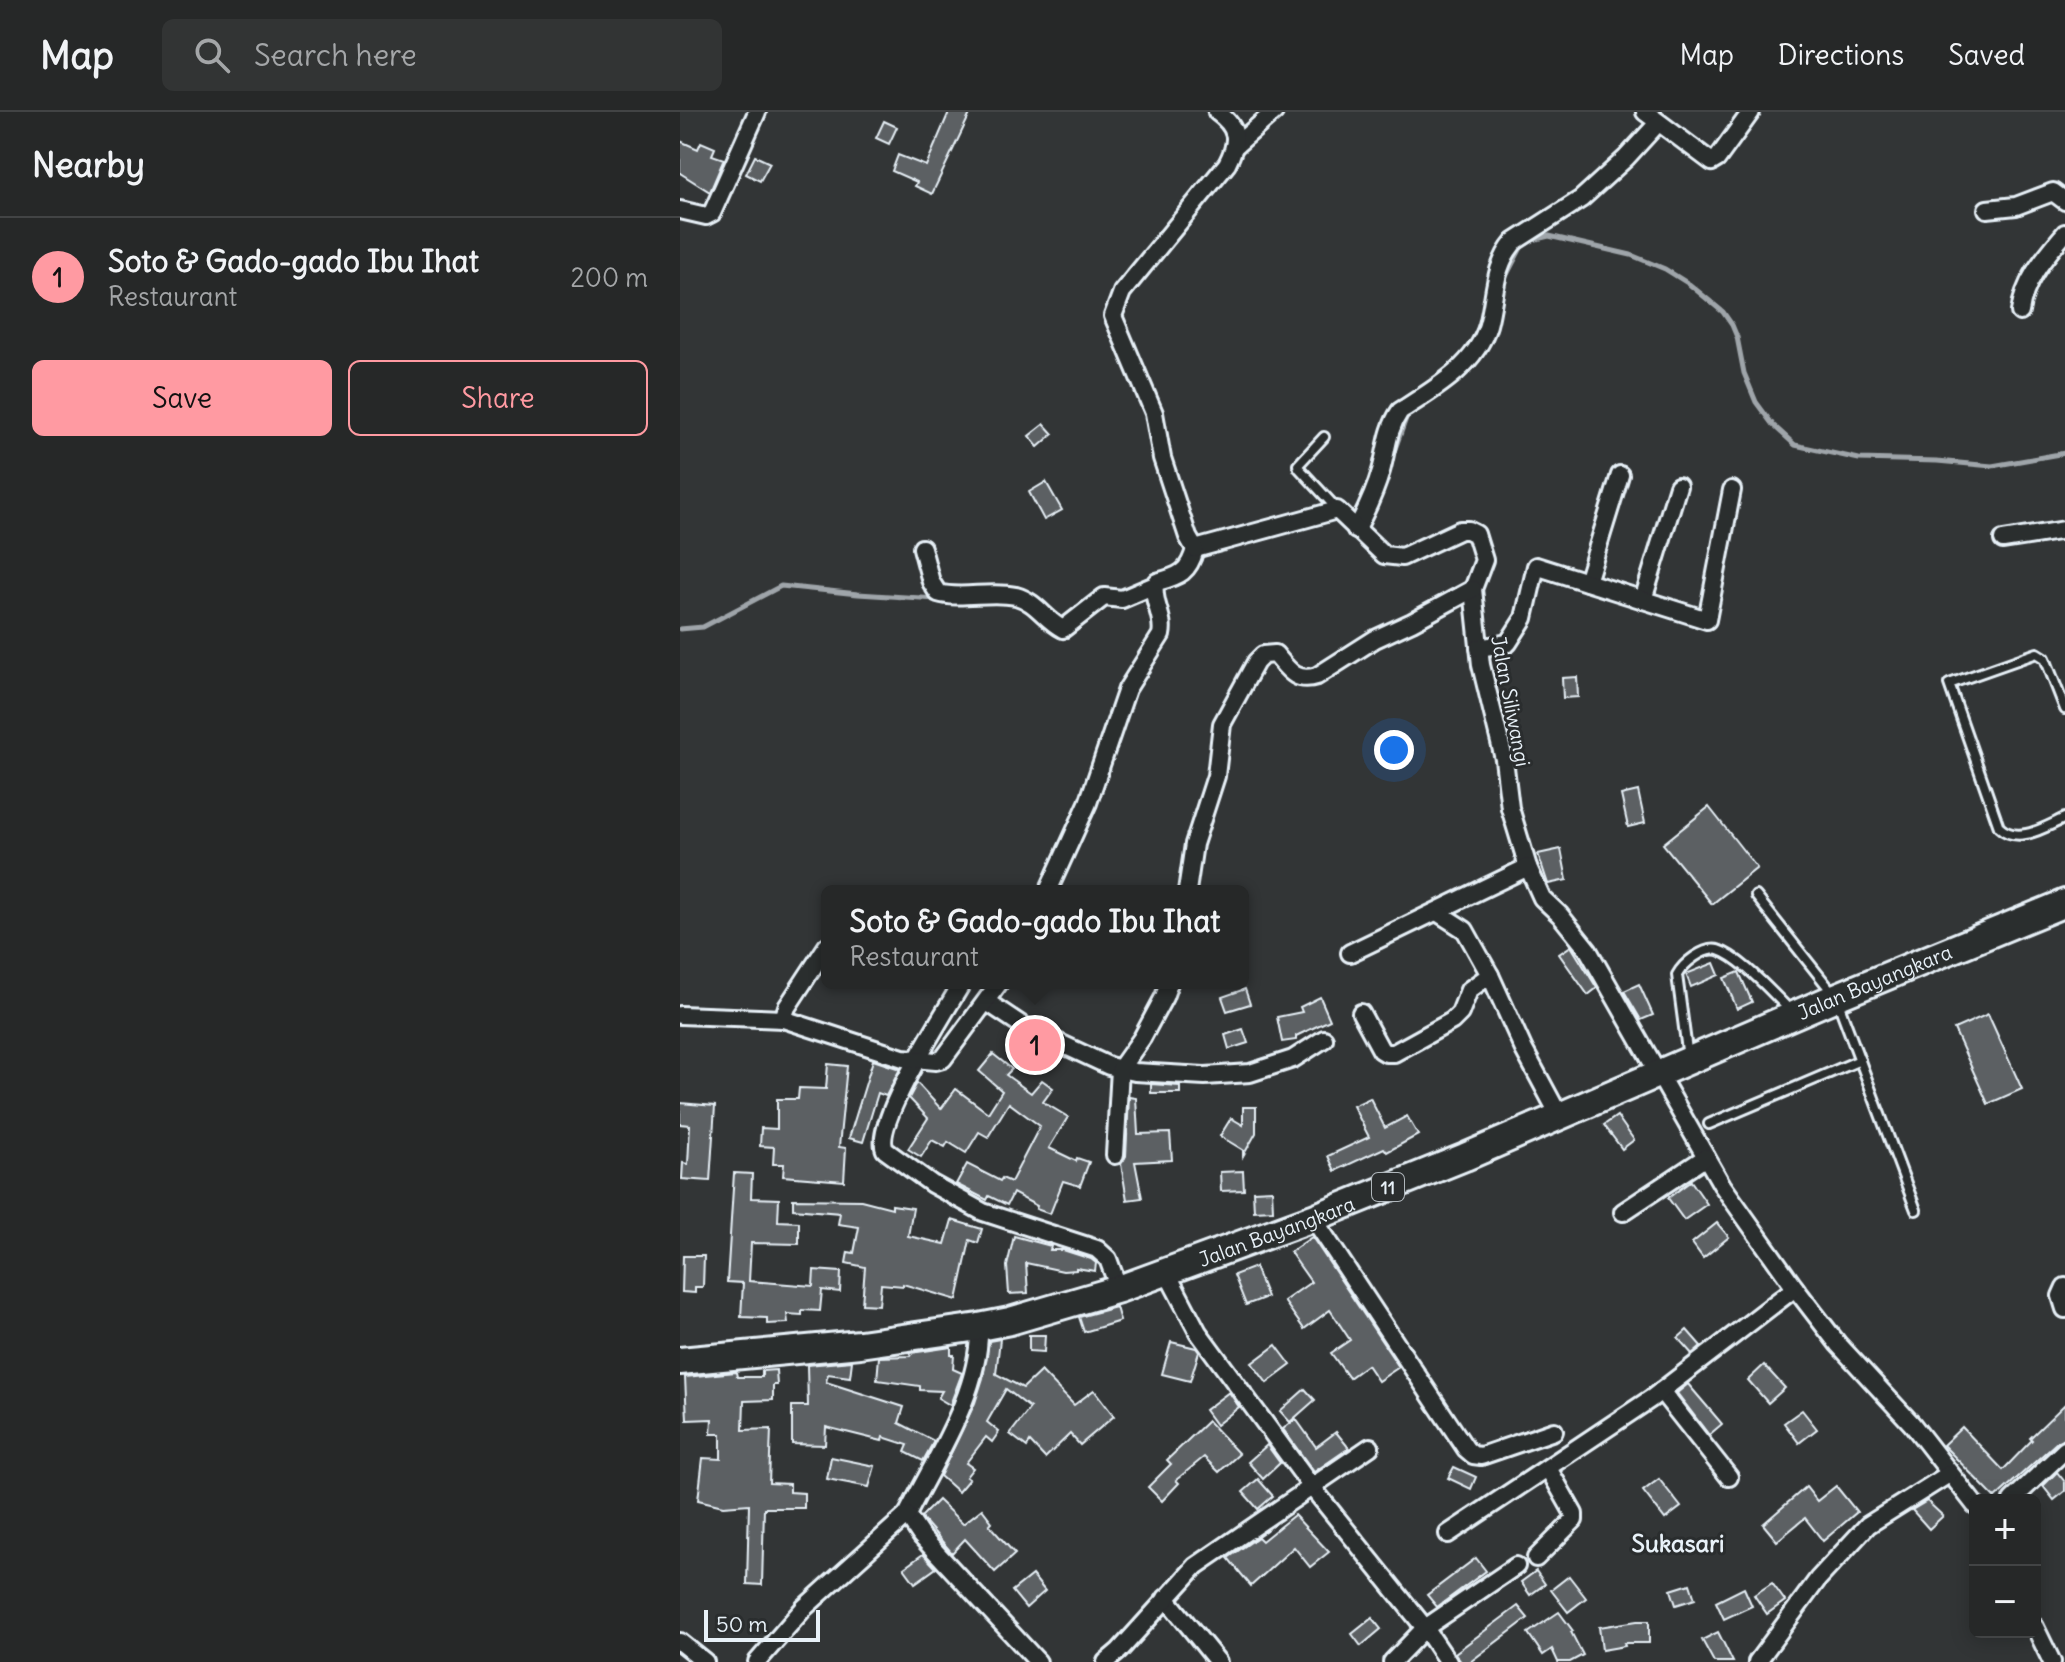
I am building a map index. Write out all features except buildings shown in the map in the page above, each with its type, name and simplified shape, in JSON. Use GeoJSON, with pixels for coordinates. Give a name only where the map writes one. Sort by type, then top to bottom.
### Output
{"type":"FeatureCollection","features":[{"type":"Feature","properties":{"kind":"highway","name":"Jalan Bayangkara"},"geometry":{"type":"LineString","coordinates":[[680,1361],[860,1344],[979,1327],[1119,1289],[1313,1218],[2065,903]]}},
{"type":"Feature","properties":{"kind":"street"},"geometry":{"type":"LineString","coordinates":[[680,210],[706,216],[712,213],[757,112]]}},
{"type":"Feature","properties":{"kind":"street"},"geometry":{"type":"LineString","coordinates":[[1217,112],[1232,124],[1234,147]]}},
{"type":"Feature","properties":{"kind":"street"},"geometry":{"type":"LineString","coordinates":[[922,548],[931,582],[941,594],[985,592],[1021,598],[1033,603],[1062,628],[1067,628],[1112,597],[1122,599],[1157,582],[1183,574],[1191,564],[1194,546],[1162,458],[1154,413],[1113,316],[1122,292],[1227,164],[1234,147],[1274,112]]}},
{"type":"Feature","properties":{"kind":"street"},"geometry":{"type":"LineString","coordinates":[[1356,530],[1367,510],[1381,470],[1392,423],[1400,411],[1474,355],[1487,326],[1498,268],[1514,242],[1581,199],[1626,158],[1652,118],[1712,162],[1751,112]]}},
{"type":"Feature","properties":{"kind":"street"},"geometry":{"type":"LineString","coordinates":[[1987,209],[2016,206],[2053,192],[2065,201]]}},
{"type":"Feature","properties":{"kind":"street"},"geometry":{"type":"LineString","coordinates":[[2020,312],[2022,297],[2032,276],[2065,233]]}},
{"type":"Feature","properties":{"kind":"street"},"geometry":{"type":"LineString","coordinates":[[1587,582],[1620,475]]}},
{"type":"Feature","properties":{"kind":"street"},"geometry":{"type":"LineString","coordinates":[[1643,600],[1678,486]]}},
{"type":"Feature","properties":{"kind":"street"},"geometry":{"type":"LineString","coordinates":[[1479,648],[1508,643],[1524,618],[1536,566],[1707,620],[1732,490]]}},
{"type":"Feature","properties":{"kind":"street"},"geometry":{"type":"LineString","coordinates":[[1194,546],[1280,527],[1337,510]]}},
{"type":"Feature","properties":{"kind":"street","name":"Jalan Siliwangi"},"geometry":{"type":"LineString","coordinates":[[1337,510],[1384,555],[1392,558],[1402,557],[1460,530],[1473,532],[1481,543],[1484,560],[1473,589],[1479,648],[1504,759],[1510,808],[1528,867],[1542,898],[1588,950],[1722,1185],[1795,1288],[1838,1344],[1912,1424],[1969,1498]]}},
{"type":"Feature","properties":{"kind":"street"},"geometry":{"type":"LineString","coordinates":[[2003,540],[2065,530]]}},
{"type":"Feature","properties":{"kind":"street"},"geometry":{"type":"LineString","coordinates":[[1051,885],[1088,803],[1127,689],[1161,635],[1163,625],[1153,594],[1155,585]]}},
{"type":"Feature","properties":{"kind":"street"},"geometry":{"type":"LineString","coordinates":[[1188,885],[1194,844],[1216,776],[1222,724],[1256,662],[1263,655],[1275,654],[1294,676],[1307,679],[1317,676],[1375,639],[1473,589]]}},
{"type":"Feature","properties":{"kind":"street"},"geometry":{"type":"LineString","coordinates":[[1350,953],[1528,867]]}},
{"type":"Feature","properties":{"kind":"street"},"geometry":{"type":"LineString","coordinates":[[1437,912],[1465,930],[1560,1117]]}},
{"type":"Feature","properties":{"kind":"street"},"geometry":{"type":"LineString","coordinates":[[783,1019],[787,1007],[821,955]]}},
{"type":"Feature","properties":{"kind":"street"},"geometry":{"type":"LineString","coordinates":[[1361,1013],[1381,1050],[1394,1053],[1452,1021],[1460,1013],[1469,990],[1490,975]]}},
{"type":"Feature","properties":{"kind":"street"},"geometry":{"type":"LineString","coordinates":[[958,989],[902,1087],[881,1143],[885,1150],[932,1184],[983,1212],[1097,1249],[1108,1259],[1119,1289]]}},
{"type":"Feature","properties":{"kind":"street"},"geometry":{"type":"LineString","coordinates":[[680,1015],[783,1019],[916,1061],[936,1061],[943,1059],[995,989]]}},
{"type":"Feature","properties":{"kind":"street"},"geometry":{"type":"LineString","coordinates":[[1115,1155],[1120,1069],[1142,1038],[1167,989]]}},
{"type":"Feature","properties":{"kind":"street"},"geometry":{"type":"LineString","coordinates":[[987,1002],[1023,1026],[1120,1069],[1205,1076],[1250,1073],[1293,1059],[1324,1039]]}},
{"type":"Feature","properties":{"kind":"street"},"geometry":{"type":"LineString","coordinates":[[1623,1212],[1706,1157]]}},
{"type":"Feature","properties":{"kind":"street"},"geometry":{"type":"LineString","coordinates":[[1313,1218],[1466,1449],[1473,1455],[1481,1456],[1554,1431]]}},
{"type":"Feature","properties":{"kind":"street"},"geometry":{"type":"LineString","coordinates":[[1167,1273],[1198,1332],[1311,1486],[1425,1628],[1448,1662]]}},
{"type":"Feature","properties":{"kind":"street"},"geometry":{"type":"LineString","coordinates":[[2065,1287],[2061,1301],[2065,1309]]}},
{"type":"Feature","properties":{"kind":"street"},"geometry":{"type":"LineString","coordinates":[[1448,1534],[1661,1391],[1795,1288]]}},
{"type":"Feature","properties":{"kind":"street"},"geometry":{"type":"LineString","coordinates":[[757,1662],[804,1608],[907,1515],[968,1392],[980,1349],[979,1327]]}},
{"type":"Feature","properties":{"kind":"street"},"geometry":{"type":"LineString","coordinates":[[1661,1391],[1729,1477]]}},
{"type":"Feature","properties":{"kind":"street"},"geometry":{"type":"LineString","coordinates":[[1106,1662],[1196,1566],[1370,1447]]}},
{"type":"Feature","properties":{"kind":"street"},"geometry":{"type":"LineString","coordinates":[[2018,1494],[2065,1450]]}},
{"type":"Feature","properties":{"kind":"street"},"geometry":{"type":"LineString","coordinates":[[1536,1558],[1574,1520],[1548,1468]]}},
{"type":"Feature","properties":{"kind":"street"},"geometry":{"type":"LineString","coordinates":[[1757,1662],[1818,1579],[1868,1525],[1949,1474]]}},
{"type":"Feature","properties":{"kind":"street"},"geometry":{"type":"LineString","coordinates":[[907,1515],[921,1536],[1038,1662]]}},
{"type":"Feature","properties":{"kind":"street"},"geometry":{"type":"LineString","coordinates":[[1392,1662],[1425,1628],[1516,1566]]}},
{"type":"Feature","properties":{"kind":"street"},"geometry":{"type":"LineString","coordinates":[[1166,1598],[1218,1662]]}},
{"type":"Feature","properties":{"kind":"street"},"geometry":{"type":"LineString","coordinates":[[2040,1638],[2052,1662]]}},
{"type":"Feature","properties":{"kind":"street"},"geometry":{"type":"LineString","coordinates":[[680,1642],[705,1662]]}},
{"type":"Feature","properties":{"kind":"lane"},"geometry":{"type":"LineString","coordinates":[[1324,437],[1298,465],[1337,510]]}},
{"type":"Feature","properties":{"kind":"lane"},"geometry":{"type":"LineString","coordinates":[[2065,709],[2045,658],[2037,653],[1949,684],[1999,827],[2005,833],[2020,836],[2065,818]]}},
{"type":"Feature","properties":{"kind":"lane"},"geometry":{"type":"LineString","coordinates":[[1756,896],[1836,997],[1916,1210]]}},
{"type":"Feature","properties":{"kind":"lane"},"geometry":{"type":"LineString","coordinates":[[1689,1062],[1677,975],[1681,967],[1709,949],[1730,957],[1797,1016]]}},
{"type":"Feature","properties":{"kind":"lane"},"geometry":{"type":"LineString","coordinates":[[1709,1124],[1860,1060]]}},
{"type":"Feature","properties":{"kind":"waterway"},"geometry":{"type":"LineString","coordinates":[[1502,284],[1524,242],[1549,236],[1631,255],[1665,269],[1723,312],[1737,337],[1744,373],[1756,402],[1773,425],[1795,445],[1859,459],[1992,466],[2065,453]]}},
{"type":"Feature","properties":{"kind":"waterway"},"geometry":{"type":"LineString","coordinates":[[1391,460],[1408,413]]}},
{"type":"Feature","properties":{"kind":"waterway"},"geometry":{"type":"LineString","coordinates":[[1121,592],[1152,579]]}},
{"type":"Feature","properties":{"kind":"waterway"},"geometry":{"type":"LineString","coordinates":[[680,629],[703,627],[781,586],[937,599]]}},
{"type":"Feature","properties":{"kind":"place","name":"Soto & Gado-gado Ibu Ihat"},"geometry":{"type":"Point","coordinates":[1035,1045]}},
{"type":"Feature","properties":{"kind":"district","name":"Sukasari"},"geometry":{"type":"Point","coordinates":[1678,1543]}}]}
